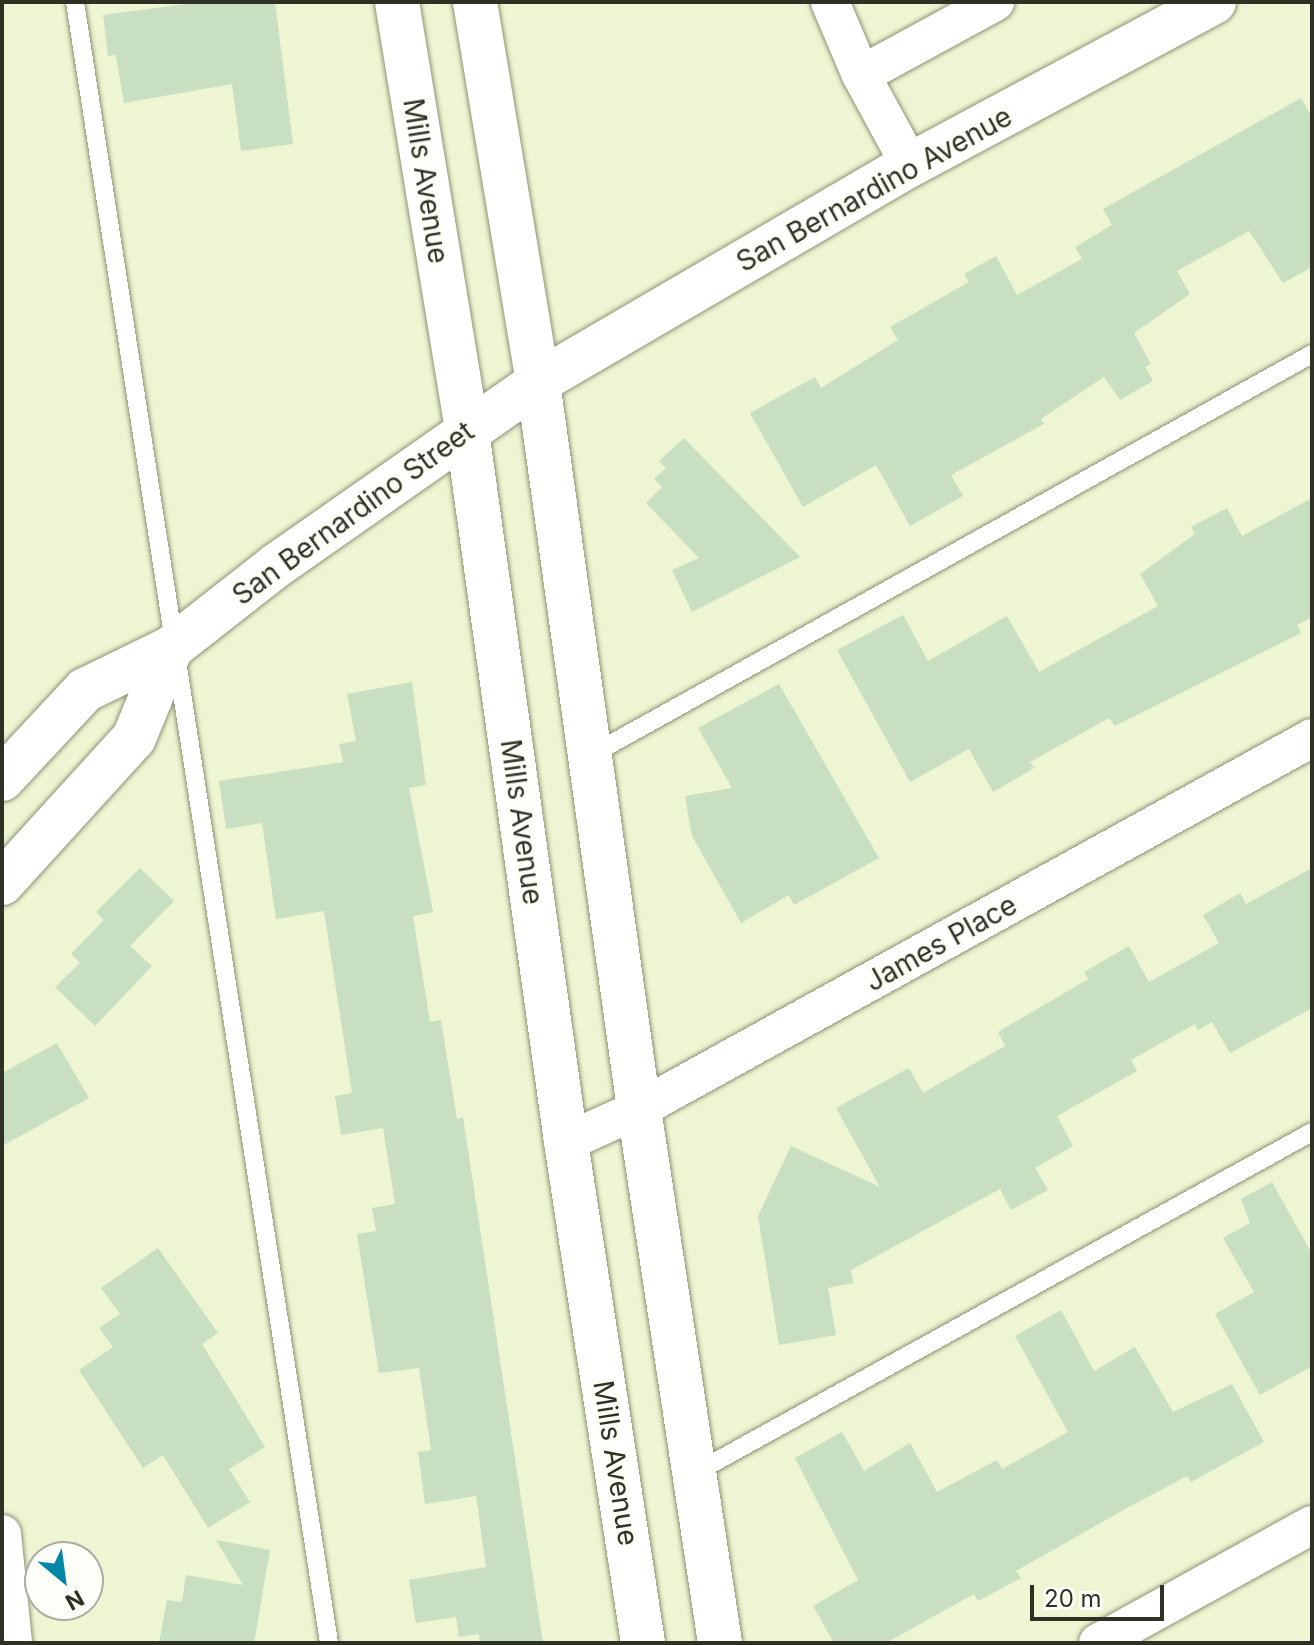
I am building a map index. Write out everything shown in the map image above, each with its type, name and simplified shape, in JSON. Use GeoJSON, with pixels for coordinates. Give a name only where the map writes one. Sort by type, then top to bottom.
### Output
{"type":"FeatureCollection","features":[{"type":"Feature","properties":{"kind":"main road","name":"Mills Avenue"},"geometry":{"type":"LineString","coordinates":[[397,2],[467,431],[566,1142],[643,1643]]}},
{"type":"Feature","properties":{"kind":"main road"},"geometry":{"type":"LineString","coordinates":[[475,2],[538,382],[639,1109],[720,1643]]}},
{"type":"Feature","properties":{"kind":"main road","name":"San Bernardino Avenue"},"geometry":{"type":"LineString","coordinates":[[538,382],[910,165],[1214,2]]}},
{"type":"Feature","properties":{"kind":"main road","name":"San Bernardino Street"},"geometry":{"type":"LineString","coordinates":[[2,779],[85,690],[171,648],[277,565],[538,382]]}},
{"type":"Feature","properties":{"kind":"main road","name":"San Bernardino Street"},"geometry":{"type":"LineString","coordinates":[[2,883],[134,738],[171,648]]}},
{"type":"Feature","properties":{"kind":"street"},"geometry":{"type":"LineString","coordinates":[[830,2],[861,75],[910,165]]}},
{"type":"Feature","properties":{"kind":"street"},"geometry":{"type":"LineString","coordinates":[[861,75],[995,2]]}},
{"type":"Feature","properties":{"kind":"street","name":"James Place"},"geometry":{"type":"LineString","coordinates":[[566,1142],[639,1109],[1312,738]]}},
{"type":"Feature","properties":{"kind":"street"},"geometry":{"type":"LineString","coordinates":[[1098,1643],[1312,1525]]}},
{"type":"Feature","properties":{"kind":"street"},"geometry":{"type":"LineString","coordinates":[[2,1534],[13,1643]]}},
{"type":"Feature","properties":{"kind":"lane"},"geometry":{"type":"LineString","coordinates":[[75,2],[171,648],[329,1643]]}},
{"type":"Feature","properties":{"kind":"lane"},"geometry":{"type":"LineString","coordinates":[[589,756],[1312,354]]}},
{"type":"Feature","properties":{"kind":"lane"},"geometry":{"type":"LineString","coordinates":[[695,1473],[1312,1132]]}},
{"type":"Feature","properties":{"kind":"building"},"geometry":{"type":"Polygon","coordinates":[[[201,2],[275,2],[293,144],[241,151],[232,84],[124,103],[116,55],[108,56],[103,15],[201,2]]]}},
{"type":"Feature","properties":{"kind":"building"},"geometry":{"type":"Polygon","coordinates":[[[1301,98],[1312,117],[1312,267],[1283,283],[1249,231],[1177,271],[1190,294],[1134,333],[1151,364],[1145,367],[1153,381],[1120,400],[1104,377],[1041,419],[1044,424],[951,475],[963,496],[910,526],[876,465],[803,507],[750,413],[815,377],[821,388],[898,340],[890,327],[969,282],[964,274],[996,256],[1017,295],[1082,259],[1075,247],[1112,225],[1103,209],[1301,98]]]}},
{"type":"Feature","properties":{"kind":"building"},"geometry":{"type":"Polygon","coordinates":[[[684,438],[800,557],[692,612],[672,570],[699,558],[646,503],[662,487],[654,479],[666,468],[659,461],[684,438]]]}},
{"type":"Feature","properties":{"kind":"building"},"geometry":{"type":"Polygon","coordinates":[[[1312,498],[1312,617],[1297,625],[1301,633],[1115,726],[1109,718],[1030,762],[1034,768],[993,792],[969,749],[910,782],[837,650],[903,615],[928,661],[1007,616],[1039,672],[1158,606],[1140,574],[1195,534],[1191,527],[1227,508],[1242,536],[1312,498]]]}},
{"type":"Feature","properties":{"kind":"building"},"geometry":{"type":"Polygon","coordinates":[[[412,682],[426,785],[409,788],[433,912],[413,916],[430,1022],[441,1020],[457,1119],[463,1117],[543,1643],[480,1643],[479,1634],[459,1637],[456,1617],[416,1623],[409,1580],[486,1567],[476,1496],[425,1504],[418,1452],[431,1450],[419,1368],[379,1373],[357,1234],[376,1231],[372,1208],[395,1204],[383,1128],[341,1135],[335,1096],[352,1093],[324,911],[276,919],[262,823],[226,829],[219,781],[343,762],[339,744],[356,741],[347,694],[412,682]]]}},
{"type":"Feature","properties":{"kind":"building"},"geometry":{"type":"Polygon","coordinates":[[[779,684],[879,858],[794,905],[789,895],[741,923],[692,836],[685,796],[732,788],[698,728],[779,684]]]}},
{"type":"Feature","properties":{"kind":"building"},"geometry":{"type":"Polygon","coordinates":[[[140,868],[174,901],[130,946],[152,966],[95,1026],[55,987],[80,963],[71,954],[104,920],[96,912],[140,868]]]}},
{"type":"Feature","properties":{"kind":"building"},"geometry":{"type":"Polygon","coordinates":[[[1312,868],[1312,1008],[1230,1053],[1212,1022],[1198,1030],[1195,1024],[1131,1060],[1137,1071],[1057,1116],[1073,1146],[1035,1168],[1048,1190],[1011,1210],[1000,1189],[851,1270],[853,1283],[828,1288],[836,1335],[779,1345],[758,1216],[791,1146],[880,1187],[836,1108],[909,1068],[923,1093],[1005,1046],[998,1032],[1088,979],[1084,972],[1129,946],[1149,982],[1219,943],[1203,915],[1240,893],[1246,904],[1312,868]]]}},
{"type":"Feature","properties":{"kind":"building"},"geometry":{"type":"Polygon","coordinates":[[[57,1043],[89,1098],[2,1146],[2,1073],[57,1043]]]}},
{"type":"Feature","properties":{"kind":"building"},"geometry":{"type":"Polygon","coordinates":[[[1272,1182],[1312,1254],[1312,1366],[1260,1395],[1215,1314],[1254,1292],[1223,1238],[1250,1223],[1241,1199],[1272,1182]]]}},
{"type":"Feature","properties":{"kind":"building"},"geometry":{"type":"Polygon","coordinates":[[[158,1248],[218,1333],[202,1344],[265,1447],[229,1469],[250,1502],[208,1528],[163,1455],[143,1468],[79,1370],[113,1347],[99,1328],[120,1314],[101,1288],[158,1248]]]}},
{"type":"Feature","properties":{"kind":"building"},"geometry":{"type":"Polygon","coordinates":[[[1061,1310],[1094,1371],[1135,1347],[1173,1412],[1232,1384],[1264,1442],[1191,1482],[1187,1476],[1127,1508],[1016,1571],[1021,1578],[978,1601],[974,1594],[886,1643],[834,1643],[813,1606],[858,1580],[795,1458],[842,1432],[864,1471],[910,1443],[937,1492],[997,1460],[1002,1469],[1068,1432],[1015,1336],[1061,1310]]]}},
{"type":"Feature","properties":{"kind":"building"},"geometry":{"type":"Polygon","coordinates":[[[216,1540],[270,1550],[254,1643],[159,1643],[167,1600],[182,1602],[186,1575],[243,1585],[216,1540]]]}}]}
